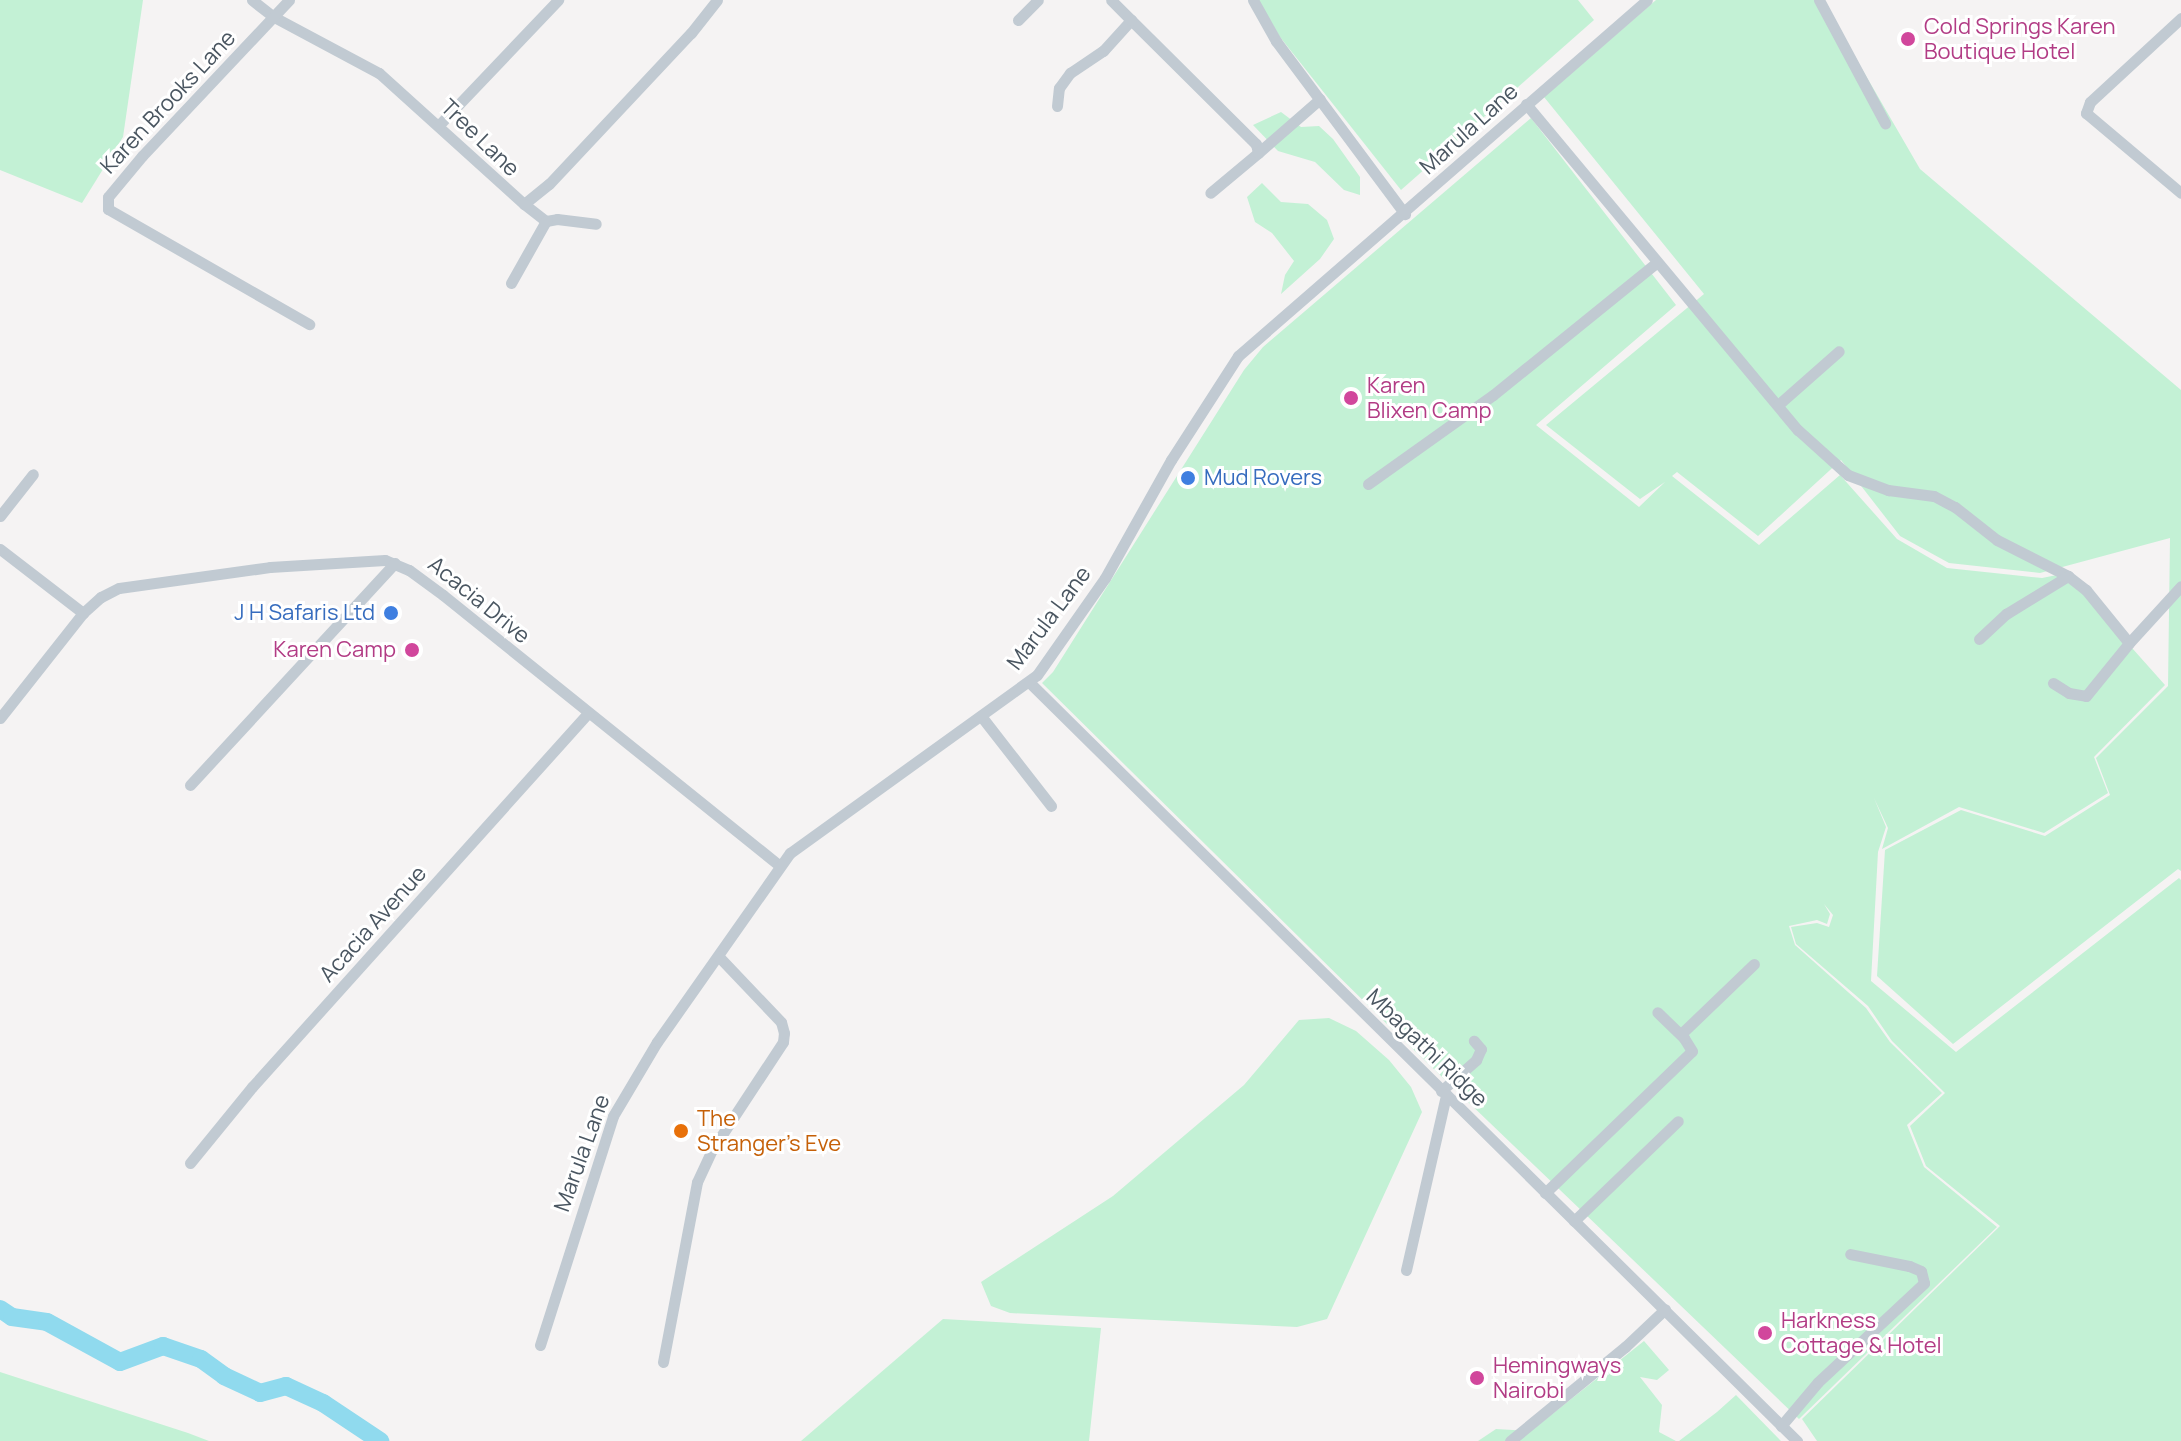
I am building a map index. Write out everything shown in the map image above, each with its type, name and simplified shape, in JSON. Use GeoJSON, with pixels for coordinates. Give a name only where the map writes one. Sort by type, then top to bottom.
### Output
{"type":"FeatureCollection","features":[{"type":"Feature","properties":{"kind":"street","name":"Tree Lane"},"geometry":{"type":"LineString","coordinates":[[252,0],[274,17],[379,73],[524,204],[549,184],[691,33],[717,0]]}},
{"type":"Feature","properties":{"kind":"street","name":"Karen Brooks Lane"},"geometry":{"type":"LineString","coordinates":[[289,0],[142,156],[108,197],[108,209],[309,324]]}},
{"type":"Feature","properties":{"kind":"street"},"geometry":{"type":"LineString","coordinates":[[439,125],[558,0]]}},
{"type":"Feature","properties":{"kind":"street"},"geometry":{"type":"LineString","coordinates":[[1018,20],[1038,0]]}},
{"type":"Feature","properties":{"kind":"street"},"geometry":{"type":"LineString","coordinates":[[1111,0],[1256,144],[1258,153]]}},
{"type":"Feature","properties":{"kind":"street"},"geometry":{"type":"LineString","coordinates":[[1253,0],[1276,41],[1405,214]]}},
{"type":"Feature","properties":{"kind":"street","name":"Marula Lane"},"geometry":{"type":"LineString","coordinates":[[540,1345],[613,1116],[657,1042],[780,866],[800,844],[1029,682],[1105,578],[1171,460],[1238,356],[1405,214],[1647,0]]}},
{"type":"Feature","properties":{"kind":"street"},"geometry":{"type":"LineString","coordinates":[[1819,0],[1885,123]]}},
{"type":"Feature","properties":{"kind":"street"},"geometry":{"type":"LineString","coordinates":[[2181,18],[2090,102],[2086,113],[2181,193]]}},
{"type":"Feature","properties":{"kind":"street"},"geometry":{"type":"LineString","coordinates":[[1057,106],[1059,88],[1070,73],[1103,51],[1131,20]]}},
{"type":"Feature","properties":{"kind":"street"},"geometry":{"type":"LineString","coordinates":[[1210,193],[1320,99]]}},
{"type":"Feature","properties":{"kind":"street"},"geometry":{"type":"LineString","coordinates":[[1526,104],[1816,448],[1848,475],[1888,490],[1934,496],[1997,540],[2068,576],[2086,590],[2129,643]]}},
{"type":"Feature","properties":{"kind":"street"},"geometry":{"type":"LineString","coordinates":[[524,204],[546,221],[570,219],[596,224]]}},
{"type":"Feature","properties":{"kind":"street"},"geometry":{"type":"LineString","coordinates":[[511,283],[546,221]]}},
{"type":"Feature","properties":{"kind":"street"},"geometry":{"type":"LineString","coordinates":[[1368,484],[1493,395],[1657,262]]}},
{"type":"Feature","properties":{"kind":"street"},"geometry":{"type":"LineString","coordinates":[[1778,405],[1839,351]]}},
{"type":"Feature","properties":{"kind":"street"},"geometry":{"type":"LineString","coordinates":[[0,516],[33,474]]}},
{"type":"Feature","properties":{"kind":"street"},"geometry":{"type":"LineString","coordinates":[[0,549],[83,613]]}},
{"type":"Feature","properties":{"kind":"street","name":"Acacia Drive"},"geometry":{"type":"LineString","coordinates":[[0,718],[83,613],[119,588],[270,567],[374,559],[395,563],[443,595],[780,866]]}},
{"type":"Feature","properties":{"kind":"street"},"geometry":{"type":"LineString","coordinates":[[190,785],[395,563]]}},
{"type":"Feature","properties":{"kind":"street"},"geometry":{"type":"LineString","coordinates":[[1979,639],[2006,614],[2068,576]]}},
{"type":"Feature","properties":{"kind":"street"},"geometry":{"type":"LineString","coordinates":[[2053,683],[2069,693],[2086,696],[2181,586]]}},
{"type":"Feature","properties":{"kind":"street","name":"Mbagathi Ridge"},"geometry":{"type":"LineString","coordinates":[[1029,682],[1797,1441]]}},
{"type":"Feature","properties":{"kind":"street","name":"Acacia Avenue"},"geometry":{"type":"LineString","coordinates":[[190,1163],[252,1087],[588,713]]}},
{"type":"Feature","properties":{"kind":"street"},"geometry":{"type":"LineString","coordinates":[[981,716],[1051,806]]}},
{"type":"Feature","properties":{"kind":"street"},"geometry":{"type":"LineString","coordinates":[[663,1362],[697,1182],[707,1158],[783,1042],[781,1022],[719,957]]}},
{"type":"Feature","properties":{"kind":"street"},"geometry":{"type":"LineString","coordinates":[[1681,1034],[1754,964]]}},
{"type":"Feature","properties":{"kind":"street"},"geometry":{"type":"LineString","coordinates":[[1545,1193],[1692,1051],[1681,1034],[1657,1012]]}},
{"type":"Feature","properties":{"kind":"street"},"geometry":{"type":"LineString","coordinates":[[1406,1270],[1444,1093],[1476,1060],[1481,1049],[1474,1041]]}},
{"type":"Feature","properties":{"kind":"street"},"geometry":{"type":"LineString","coordinates":[[1574,1221],[1678,1121]]}},
{"type":"Feature","properties":{"kind":"street"},"geometry":{"type":"LineString","coordinates":[[1781,1426],[1818,1382],[1924,1283],[1921,1271],[1909,1266],[1850,1254]]}},
{"type":"Feature","properties":{"kind":"street"},"geometry":{"type":"LineString","coordinates":[[1510,1441],[1625,1347],[1665,1309]]}},
{"type":"Feature","properties":{"kind":"green space"},"geometry":{"type":"Polygon","coordinates":[[[0,0],[143,0],[123,137],[82,203],[0,170],[0,0]]]}},
{"type":"Feature","properties":{"kind":"green space"},"geometry":{"type":"Polygon","coordinates":[[[1258,0],[1578,0],[1594,20],[1401,190],[1280,37],[1258,0]]]}},
{"type":"Feature","properties":{"kind":"green space"},"geometry":{"type":"Polygon","coordinates":[[[1656,0],[1822,0],[1920,169],[2181,390],[2181,871],[2178,869],[1953,1044],[1877,976],[1885,850],[1961,810],[2045,836],[2110,795],[2096,758],[2168,686],[2170,538],[2040,573],[1949,563],[1900,536],[1841,460],[1758,536],[1677,472],[1672,476],[1759,545],[1840,475],[1897,539],[1947,568],[2042,578],[2057,575],[2083,593],[2165,685],[2094,757],[2108,793],[2044,833],[1959,807],[1882,849],[1888,828],[1874,798],[1886,827],[1878,852],[1871,981],[1956,1052],[2179,878],[2181,880],[2181,1441],[1817,1441],[1802,1419],[2000,1226],[1926,1166],[1910,1126],[1945,1093],[1892,1041],[1868,1006],[1796,944],[1791,927],[1817,923],[1829,927],[1833,915],[1824,904],[1830,914],[1827,924],[1817,920],[1789,926],[1795,945],[1866,1008],[1890,1042],[1942,1093],[1907,1125],[1924,1167],[1997,1227],[1799,1419],[1391,1028],[1042,683],[1053,672],[1244,370],[1263,347],[1531,118],[1676,305],[1536,425],[1639,507],[1665,482],[1640,499],[1546,425],[1704,294],[1544,97],[1656,0]]]}},
{"type":"Feature","properties":{"kind":"green space"},"geometry":{"type":"Polygon","coordinates":[[[1281,112],[1301,127],[1319,126],[1333,139],[1360,177],[1360,195],[1344,190],[1315,162],[1278,151],[1253,125],[1281,112]]]}},
{"type":"Feature","properties":{"kind":"green space"},"geometry":{"type":"Polygon","coordinates":[[[1262,183],[1281,202],[1308,204],[1327,220],[1334,239],[1320,259],[1281,294],[1285,275],[1294,261],[1272,233],[1255,222],[1247,197],[1262,183]]]}},
{"type":"Feature","properties":{"kind":"green space"},"geometry":{"type":"Polygon","coordinates":[[[1329,1018],[1356,1031],[1389,1060],[1411,1087],[1422,1112],[1327,1319],[1297,1327],[1010,1313],[991,1306],[981,1282],[1113,1196],[1244,1085],[1299,1020],[1329,1018]]]}},
{"type":"Feature","properties":{"kind":"green space"},"geometry":{"type":"Polygon","coordinates":[[[943,1319],[1101,1328],[1089,1441],[801,1441],[943,1319]]]}},
{"type":"Feature","properties":{"kind":"green space"},"geometry":{"type":"Polygon","coordinates":[[[1644,1341],[1669,1370],[1657,1380],[1640,1377],[1662,1405],[1659,1432],[1676,1441],[1478,1441],[1496,1429],[1531,1431],[1644,1341]]]}},
{"type":"Feature","properties":{"kind":"green space"},"geometry":{"type":"Polygon","coordinates":[[[0,1372],[188,1433],[209,1441],[0,1441],[0,1372]]]}},
{"type":"Feature","properties":{"kind":"green space"},"geometry":{"type":"Polygon","coordinates":[[[1736,1395],[1781,1441],[1679,1441],[1717,1412],[1736,1395]]]}},
{"type":"Feature","properties":{"kind":"waterway"},"geometry":{"type":"LineString","coordinates":[[0,1309],[12,1317],[47,1322],[120,1362],[163,1346],[201,1359],[224,1376],[260,1393],[286,1386],[323,1403],[380,1441]]}},
{"type":"Feature","properties":{"kind":"place","name":"Cold Springs Karen Boutique Hotel"},"geometry":{"type":"Point","coordinates":[1908,39]}},
{"type":"Feature","properties":{"kind":"place","name":"Karen Blixen Camp"},"geometry":{"type":"Point","coordinates":[1351,398]}},
{"type":"Feature","properties":{"kind":"place","name":"Mud Rovers"},"geometry":{"type":"Point","coordinates":[1188,478]}},
{"type":"Feature","properties":{"kind":"place","name":"J H Safaris Ltd"},"geometry":{"type":"Point","coordinates":[391,613]}},
{"type":"Feature","properties":{"kind":"place","name":"Karen Camp"},"geometry":{"type":"Point","coordinates":[412,650]}},
{"type":"Feature","properties":{"kind":"place","name":"The Stranger's Eve"},"geometry":{"type":"Point","coordinates":[681,1131]}},
{"type":"Feature","properties":{"kind":"place","name":"Harkness Cottage & Hotel"},"geometry":{"type":"Point","coordinates":[1765,1333]}},
{"type":"Feature","properties":{"kind":"place","name":"Hemingways Nairobi"},"geometry":{"type":"Point","coordinates":[1477,1378]}}]}
